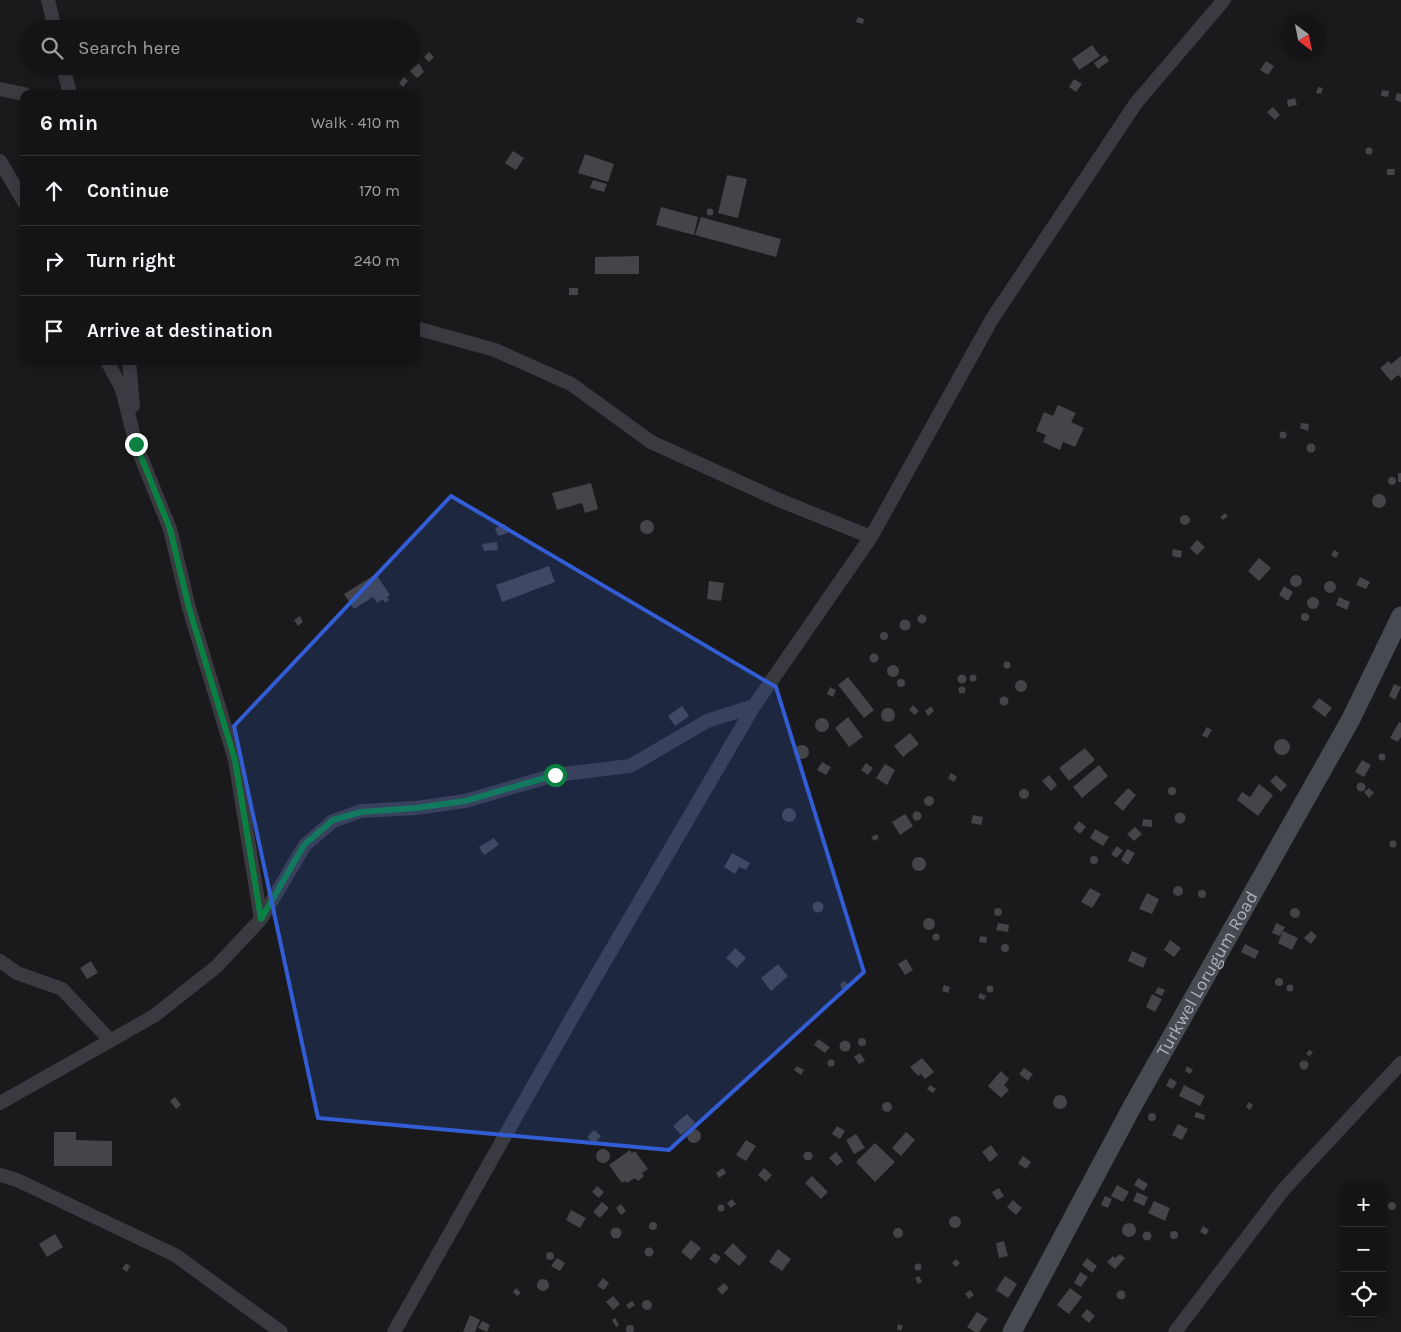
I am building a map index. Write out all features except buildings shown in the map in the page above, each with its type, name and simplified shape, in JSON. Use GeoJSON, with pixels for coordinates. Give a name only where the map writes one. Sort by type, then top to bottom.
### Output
{"type":"FeatureCollection","features":[{"type":"Feature","properties":{"kind":"main road","name":"Turkwel Lorugum Road"},"geometry":{"type":"LineString","coordinates":[[1012,1332],[1133,1105],[1351,719],[1401,616]]}},
{"type":"Feature","properties":{"kind":"street"},"geometry":{"type":"LineString","coordinates":[[48,0],[53,20]]}},
{"type":"Feature","properties":{"kind":"street"},"geometry":{"type":"LineString","coordinates":[[394,1332],[574,1014],[754,706],[871,537],[998,311],[1136,103],[1224,0]]}},
{"type":"Feature","properties":{"kind":"street"},"geometry":{"type":"LineString","coordinates":[[66,75],[69,90]]}},
{"type":"Feature","properties":{"kind":"street"},"geometry":{"type":"LineString","coordinates":[[0,89],[20,93]]}},
{"type":"Feature","properties":{"kind":"street"},"geometry":{"type":"LineString","coordinates":[[0,161],[20,194]]}},
{"type":"Feature","properties":{"kind":"street"},"geometry":{"type":"LineString","coordinates":[[420,329],[495,350],[562,380],[651,442],[779,500],[871,537]]}},
{"type":"Feature","properties":{"kind":"street"},"geometry":{"type":"LineString","coordinates":[[109,365],[122,389],[136,444],[170,529],[189,608],[235,760],[261,919]]}},
{"type":"Feature","properties":{"kind":"street"},"geometry":{"type":"LineString","coordinates":[[129,365],[136,444]]}},
{"type":"Feature","properties":{"kind":"street"},"geometry":{"type":"LineString","coordinates":[[0,1103],[154,1016],[208,973],[261,919],[304,845],[333,820],[361,812],[416,808],[465,801],[555,775],[630,766],[707,721],[754,706]]}},
{"type":"Feature","properties":{"kind":"street"},"geometry":{"type":"LineString","coordinates":[[0,961],[17,973],[62,989],[109,1040]]}},
{"type":"Feature","properties":{"kind":"street"},"geometry":{"type":"LineString","coordinates":[[1175,1332],[1283,1190],[1401,1063]]}},
{"type":"Feature","properties":{"kind":"street"},"geometry":{"type":"LineString","coordinates":[[0,1175],[17,1180],[175,1255],[281,1332]]}},
{"type":"Feature","properties":{"kind":"highlighted area"},"geometry":{"type":"Polygon","coordinates":[[[451,496],[776,687],[864,972],[669,1150],[318,1118],[234,726],[451,496]]]}},
{"type":"Feature","properties":{"kind":"route"},"geometry":{"type":"LineString","coordinates":[[136,444],[170,529],[189,608],[235,760],[261,919],[304,845],[333,820],[361,812],[416,808],[465,801],[555,775]]}}]}
